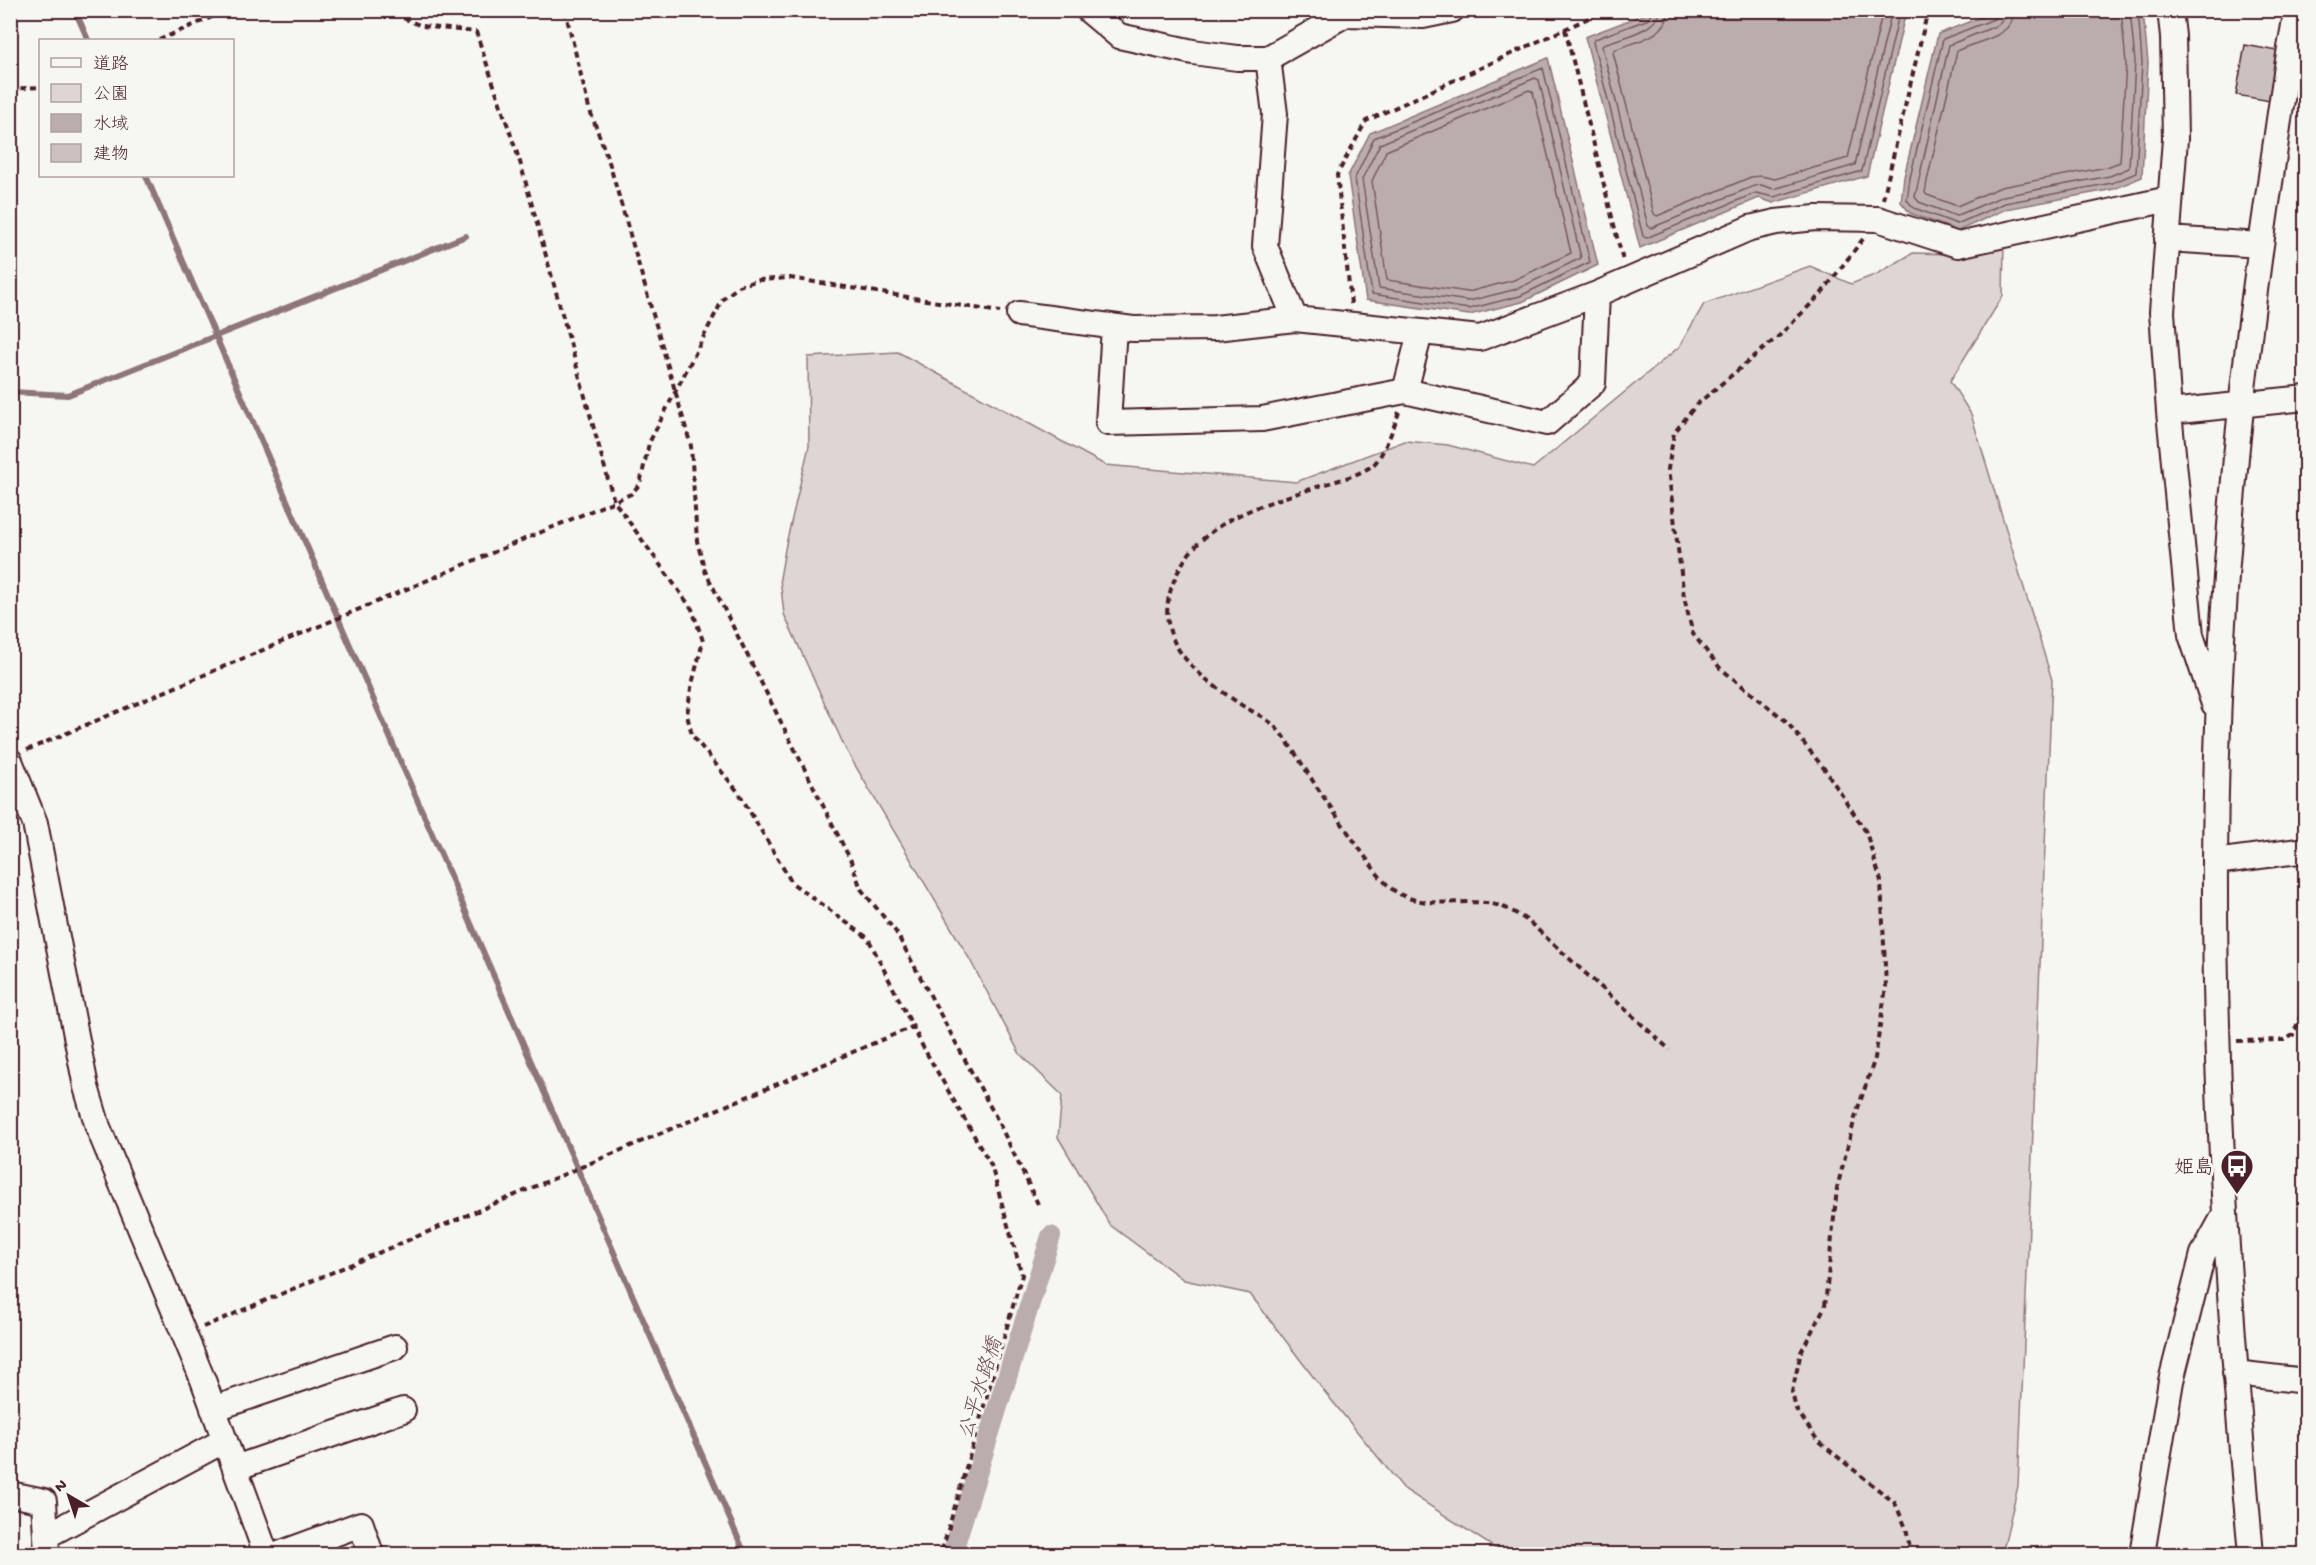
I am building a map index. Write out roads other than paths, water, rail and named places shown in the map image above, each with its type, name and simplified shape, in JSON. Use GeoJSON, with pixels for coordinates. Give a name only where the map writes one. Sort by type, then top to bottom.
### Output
{"type":"FeatureCollection","features":[{"type":"Feature","properties":{"kind":"street"},"geometry":{"type":"LineString","coordinates":[[1088,10],[1119,36],[1204,54],[1237,58],[1268,58],[1346,14],[1423,16],[1452,10]]}},
{"type":"Feature","properties":{"kind":"street"},"geometry":{"type":"LineString","coordinates":[[2170,10],[2173,36],[2175,139],[2162,312],[2169,412],[2191,635],[2219,719]]}},
{"type":"Feature","properties":{"kind":"street"},"geometry":{"type":"LineString","coordinates":[[2251,1554],[2224,1216],[2217,1042],[2215,861],[2219,719],[2221,658],[2241,406],[2261,245],[2297,10]]}},
{"type":"Feature","properties":{"kind":"street"},"geometry":{"type":"LineString","coordinates":[[1268,58],[1275,114],[1265,246],[1295,319]]}},
{"type":"Feature","properties":{"kind":"street"},"geometry":{"type":"LineString","coordinates":[[1019,314],[1132,329],[1215,328],[1295,319],[1480,338],[1597,294],[1750,228],[1776,222],[1816,218],[1878,219],[1958,245],[2169,199]]}},
{"type":"Feature","properties":{"kind":"street"},"geometry":{"type":"LineString","coordinates":[[2167,239],[2261,245]]}},
{"type":"Feature","properties":{"kind":"street"},"geometry":{"type":"LineString","coordinates":[[1114,327],[1108,423],[1262,419],[1405,391],[1546,423],[1593,383],[1597,294]]}},
{"type":"Feature","properties":{"kind":"street"},"geometry":{"type":"LineString","coordinates":[[1405,391],[1420,333]]}},
{"type":"Feature","properties":{"kind":"street"},"geometry":{"type":"LineString","coordinates":[[2169,412],[2306,398]]}},
{"type":"Feature","properties":{"kind":"street"},"geometry":{"type":"LineString","coordinates":[[16,757],[35,823],[80,1057],[98,1127],[184,1335],[266,1554]]}},
{"type":"Feature","properties":{"kind":"street"},"geometry":{"type":"LineString","coordinates":[[2215,861],[2306,850]]}},
{"type":"Feature","properties":{"kind":"street"},"geometry":{"type":"LineString","coordinates":[[2142,1554],[2170,1381],[2203,1254],[2224,1216]]}},
{"type":"Feature","properties":{"kind":"street"},"geometry":{"type":"LineString","coordinates":[[213,1409],[395,1347]]}},
{"type":"Feature","properties":{"kind":"street"},"geometry":{"type":"LineString","coordinates":[[2235,1373],[2306,1381]]}},
{"type":"Feature","properties":{"kind":"street"},"geometry":{"type":"LineString","coordinates":[[235,1468],[403,1410]]}},
{"type":"Feature","properties":{"kind":"street"},"geometry":{"type":"LineString","coordinates":[[10,1494],[44,1501],[47,1545],[225,1440]]}},
{"type":"Feature","properties":{"kind":"street"},"geometry":{"type":"LineString","coordinates":[[279,1554],[361,1524],[371,1554]]}},
{"type":"Feature","properties":{"kind":"water"},"geometry":{"type":"Polygon","coordinates":[[[1999,10],[2143,11],[2148,62],[2142,177],[2114,189],[2006,209],[1958,231],[1910,213],[1901,202],[1904,177],[1938,34],[1999,10]]]}},
{"type":"Feature","properties":{"kind":"water"},"geometry":{"type":"Polygon","coordinates":[[[1653,11],[1906,11],[1867,176],[1773,203],[1759,198],[1640,248],[1585,37],[1653,11]]]}},
{"type":"Feature","properties":{"kind":"water"},"geometry":{"type":"Polygon","coordinates":[[[1548,58],[1598,265],[1522,302],[1469,315],[1366,300],[1348,176],[1370,133],[1548,58]]]}},
{"type":"Feature","properties":{"kind":"waterway"},"geometry":{"type":"LineString","coordinates":[[75,10],[88,39]]}},
{"type":"Feature","properties":{"kind":"waterway"},"geometry":{"type":"LineString","coordinates":[[146,177],[745,1554]]}},
{"type":"Feature","properties":{"kind":"waterway"},"geometry":{"type":"LineString","coordinates":[[10,392],[68,395],[466,236]]}},
{"type":"Feature","properties":{"kind":"waterway","name":"公平水路橋"},"geometry":{"type":"LineString","coordinates":[[952,1554],[1051,1236]]}},
{"type":"Feature","properties":{"kind":"place","name":"姫島"},"geometry":{"type":"Point","coordinates":[2237,1195]}}]}
